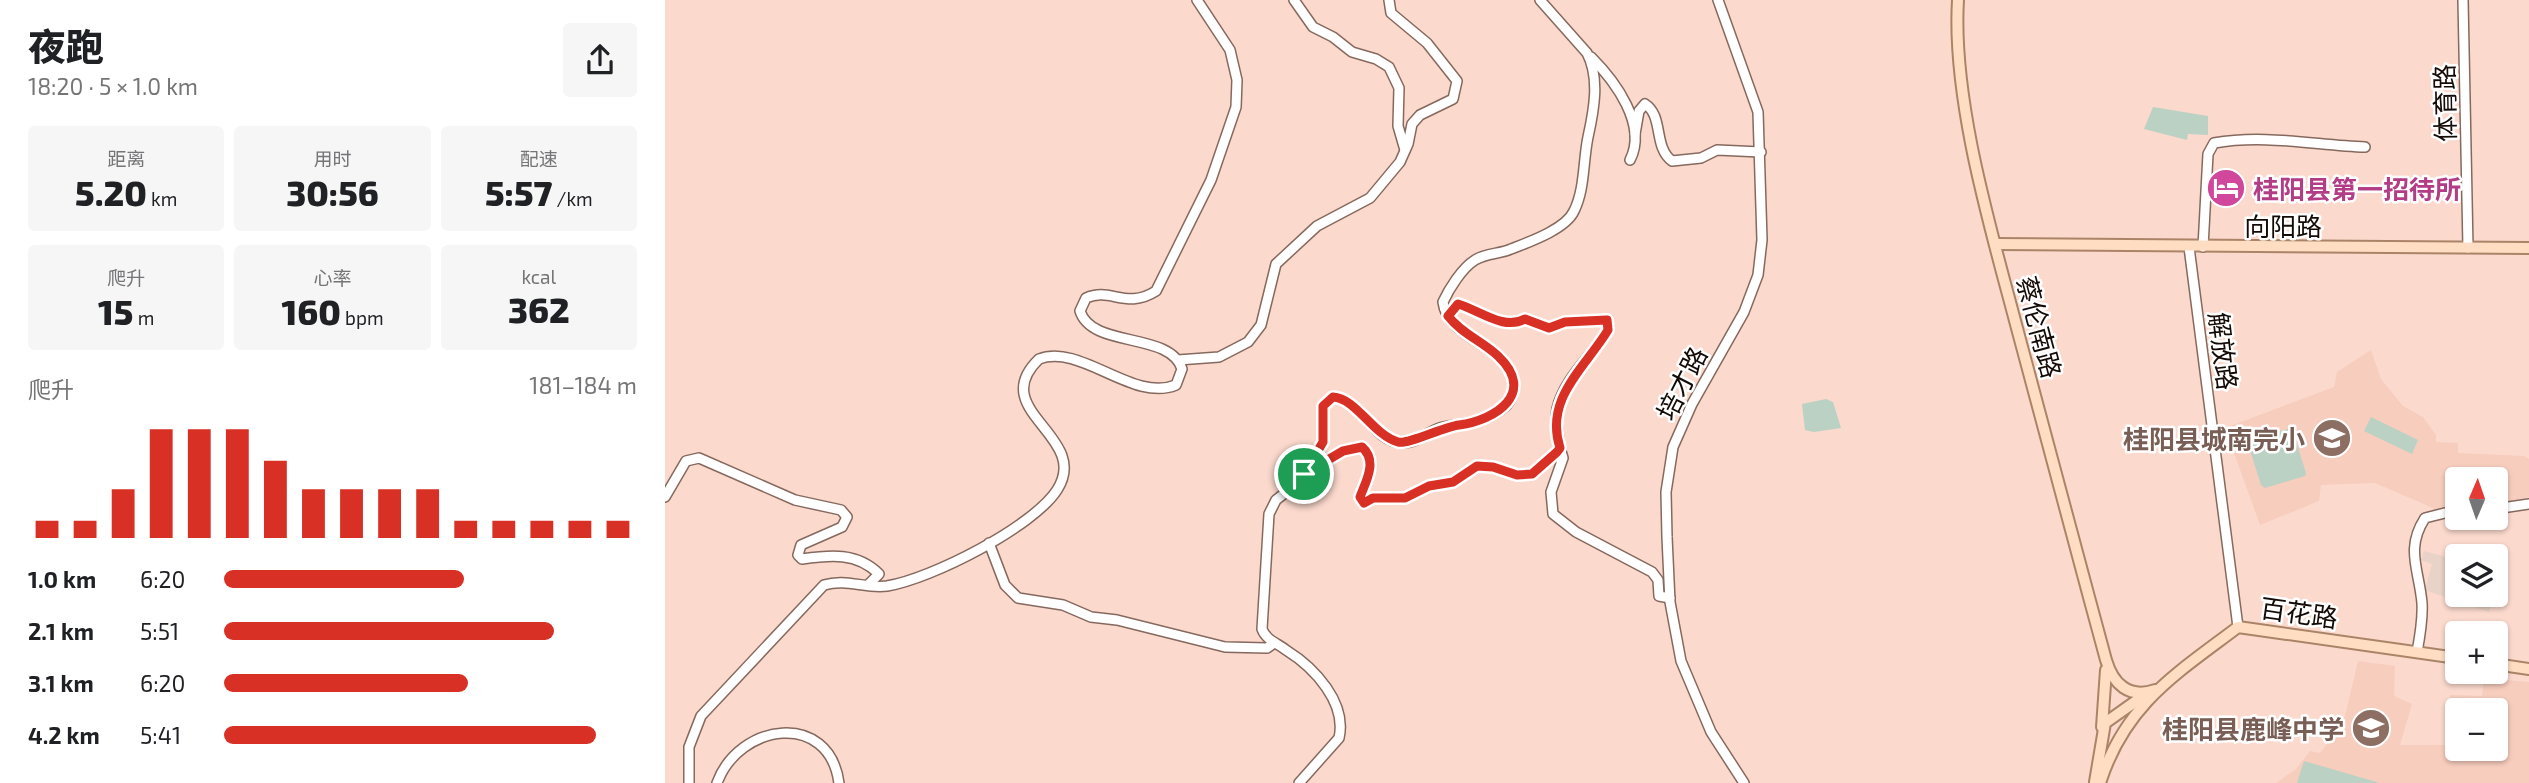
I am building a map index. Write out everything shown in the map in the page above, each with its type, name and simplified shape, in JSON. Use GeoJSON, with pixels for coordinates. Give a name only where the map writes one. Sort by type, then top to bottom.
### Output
{"type":"FeatureCollection","features":[{"type":"Feature","properties":{"kind":"main road","name":"蔡伦南路"},"geometry":{"type":"LineString","coordinates":[[1958,0],[1960,60],[1975,156],[1995,244],[2106,660],[2111,676],[2123,688],[2139,693],[2155,690]]}},
{"type":"Feature","properties":{"kind":"main road","name":"向阳路"},"geometry":{"type":"LineString","coordinates":[[1995,244],[2529,248]]}},
{"type":"Feature","properties":{"kind":"main road","name":"百花路"},"geometry":{"type":"LineString","coordinates":[[2098,783],[2101,731],[2108,720],[2155,690],[2238,627],[2445,656]]}},
{"type":"Feature","properties":{"kind":"main road","name":"蔡伦南路"},"geometry":{"type":"LineString","coordinates":[[2101,731],[2106,660]]}},
{"type":"Feature","properties":{"kind":"main road"},"geometry":{"type":"LineString","coordinates":[[2508,666],[2529,669]]}},
{"type":"Feature","properties":{"kind":"main road","name":"百花路"},"geometry":{"type":"LineString","coordinates":[[2098,783],[2120,737],[2155,690]]}},
{"type":"Feature","properties":{"kind":"street"},"geometry":{"type":"LineString","coordinates":[[689,783],[691,737],[709,705],[824,585],[844,581],[887,586],[946,568],[1044,506],[1063,480],[1063,453],[1054,438],[1031,415],[1025,396],[1027,375],[1039,359],[1061,357],[1154,389],[1166,389],[1176,385],[1182,369],[1178,360],[1163,349],[1099,330],[1083,319],[1080,311],[1086,298],[1094,295],[1137,300],[1156,291],[1217,166],[1234,116],[1237,80],[1224,37],[1197,0]]}},
{"type":"Feature","properties":{"kind":"street"},"geometry":{"type":"LineString","coordinates":[[1294,0],[1313,27],[1333,37],[1352,52],[1376,59],[1389,67],[1399,88],[1398,126],[1405,150]]}},
{"type":"Feature","properties":{"kind":"street"},"geometry":{"type":"LineString","coordinates":[[1178,360],[1219,357],[1248,342],[1261,325],[1276,264],[1317,226],[1370,198],[1391,175],[1405,150],[1412,124],[1420,115],[1447,105],[1453,99],[1458,87],[1457,81],[1427,43],[1391,13],[1389,0]]}},
{"type":"Feature","properties":{"kind":"street"},"geometry":{"type":"LineString","coordinates":[[1540,0],[1623,99],[1635,134]]}},
{"type":"Feature","properties":{"kind":"street","name":"培才路"},"geometry":{"type":"LineString","coordinates":[[1718,0],[1758,112],[1762,240],[1759,275],[1744,312],[1703,384],[1673,447],[1666,492],[1670,598],[1681,662],[1711,733],[1744,783]]}},
{"type":"Feature","properties":{"kind":"street","name":"体育路"},"geometry":{"type":"LineString","coordinates":[[2463,0],[2468,248]]}},
{"type":"Feature","properties":{"kind":"street"},"geometry":{"type":"LineString","coordinates":[[1299,783],[1339,738],[1340,711],[1325,686],[1297,657],[1264,636],[1262,629],[1269,514],[1276,500],[1294,488],[1323,442],[1323,406],[1333,397],[1346,401],[1375,429],[1399,443],[1406,443],[1445,427],[1477,422],[1505,407],[1512,398],[1513,385],[1504,363],[1457,327],[1448,316],[1443,302],[1467,266],[1485,256],[1510,250],[1565,222],[1573,214],[1582,182],[1595,89],[1592,63],[1587,54]]}},
{"type":"Feature","properties":{"kind":"street"},"geometry":{"type":"LineString","coordinates":[[1630,160],[1639,111],[1644,104],[1655,116],[1662,148],[1672,161],[1701,158],[1717,150],[1761,152]]}},
{"type":"Feature","properties":{"kind":"street"},"geometry":{"type":"LineString","coordinates":[[2203,247],[2208,154],[2214,143],[2291,140],[2310,145],[2365,148]]}},
{"type":"Feature","properties":{"kind":"street","name":"解放路"},"geometry":{"type":"LineString","coordinates":[[2189,247],[2238,627]]}},
{"type":"Feature","properties":{"kind":"street"},"geometry":{"type":"LineString","coordinates":[[1448,316],[1458,304],[1503,322],[1514,324],[1525,319],[1549,328],[1565,322],[1607,320],[1608,330],[1580,365],[1559,401],[1555,430],[1563,458],[1551,492],[1553,514],[1576,532],[1652,572],[1658,580],[1659,596],[1670,598]]}},
{"type":"Feature","properties":{"kind":"street"},"geometry":{"type":"LineString","coordinates":[[1304,474],[1343,451],[1362,447],[1369,454],[1370,468],[1360,497],[1364,503],[1373,498],[1405,498],[1429,486],[1453,482],[1477,466],[1493,467],[1517,475],[1532,474],[1560,448]]}},
{"type":"Feature","properties":{"kind":"street"},"geometry":{"type":"LineString","coordinates":[[665,497],[686,461],[699,458],[795,500],[841,510],[847,517],[842,527],[801,545],[798,555],[802,559],[824,555],[851,558],[879,574],[868,585]]}},
{"type":"Feature","properties":{"kind":"street"},"geometry":{"type":"LineString","coordinates":[[2508,507],[2529,504]]}},
{"type":"Feature","properties":{"kind":"street"},"geometry":{"type":"LineString","coordinates":[[2417,652],[2422,603],[2413,545],[2416,532],[2425,518],[2445,513]]}},
{"type":"Feature","properties":{"kind":"street"},"geometry":{"type":"LineString","coordinates":[[989,543],[1005,585],[1018,598],[1063,606],[1091,617],[1117,620],[1225,647],[1267,648],[1274,643]]}},
{"type":"Feature","properties":{"kind":"street"},"geometry":{"type":"LineString","coordinates":[[717,783],[724,768],[738,752],[764,736],[782,731],[803,736],[827,753],[834,760],[839,783]]}},
{"type":"Feature","properties":{"kind":"shaded area","name":"桂阳县城南完小"},"geometry":{"type":"Polygon","coordinates":[[[2371,350],[2381,379],[2403,406],[2423,417],[2436,435],[2436,442],[2458,443],[2458,453],[2524,456],[2529,459],[2529,497],[2508,501],[2508,467],[2445,467],[2445,510],[2434,512],[2433,508],[2375,483],[2321,485],[2319,501],[2260,525],[2225,428],[2334,387],[2337,372],[2371,350]]]}},
{"type":"Feature","properties":{"kind":"shaded area"},"geometry":{"type":"Polygon","coordinates":[[[2424,551],[2445,557],[2445,597],[2425,590],[2432,564],[2421,560],[2424,551]]]}},
{"type":"Feature","properties":{"kind":"shaded area"},"geometry":{"type":"Polygon","coordinates":[[[2474,607],[2490,607],[2489,612],[2474,607]]]}},
{"type":"Feature","properties":{"kind":"shaded area","name":"桂阳县鹿峰中学"},"geometry":{"type":"Polygon","coordinates":[[[2358,661],[2395,666],[2394,696],[2412,704],[2400,745],[2445,745],[2445,761],[2508,761],[2508,698],[2450,698],[2450,695],[2482,696],[2483,684],[2508,684],[2508,680],[2529,682],[2529,783],[2276,783],[2296,769],[2310,751],[2320,753],[2345,716],[2358,661]]]}},
{"type":"Feature","properties":{"kind":"green space"},"geometry":{"type":"Polygon","coordinates":[[[2153,107],[2208,116],[2208,135],[2188,134],[2187,140],[2144,129],[2153,107]]]}},
{"type":"Feature","properties":{"kind":"green space"},"geometry":{"type":"Polygon","coordinates":[[[1826,399],[1833,402],[1841,428],[1814,432],[1805,430],[1802,404],[1826,399]]]}},
{"type":"Feature","properties":{"kind":"green space"},"geometry":{"type":"Polygon","coordinates":[[[2371,417],[2418,440],[2412,454],[2364,431],[2371,417]]]}},
{"type":"Feature","properties":{"kind":"green space"},"geometry":{"type":"Polygon","coordinates":[[[2287,429],[2294,435],[2305,476],[2265,488],[2261,485],[2249,447],[2255,439],[2287,429]]]}},
{"type":"Feature","properties":{"kind":"green space"},"geometry":{"type":"Polygon","coordinates":[[[2304,761],[2380,783],[2297,783],[2304,761]]]}},
{"type":"Feature","properties":{"kind":"place","name":"桂阳县第一招待所"},"geometry":{"type":"Point","coordinates":[2226,188]}},
{"type":"Feature","properties":{"kind":"place","name":"桂阳县城南完小"},"geometry":{"type":"Point","coordinates":[2332,438]}},
{"type":"Feature","properties":{"kind":"place","name":"桂阳县鹿峰中学"},"geometry":{"type":"Point","coordinates":[2371,728]}},
{"type":"Feature","properties":{"kind":"route"},"geometry":{"type":"LineString","coordinates":[[1458,304],[1468,307],[1503,322],[1514,324],[1525,319],[1549,328],[1565,322],[1607,320],[1608,330],[1580,365],[1559,401],[1555,430],[1560,448],[1532,474],[1517,475],[1493,467],[1477,466],[1460,479],[1429,486],[1405,498],[1373,498],[1364,503],[1360,497],[1369,477],[1370,461],[1369,454],[1362,447],[1350,448],[1332,456],[1304,474],[1323,442],[1323,406],[1333,397],[1346,401],[1375,429],[1399,443],[1417,439],[1435,429],[1477,422],[1491,417],[1505,407],[1512,398],[1511,374],[1496,354],[1457,327],[1448,316],[1453,306],[1458,304]]}}]}
